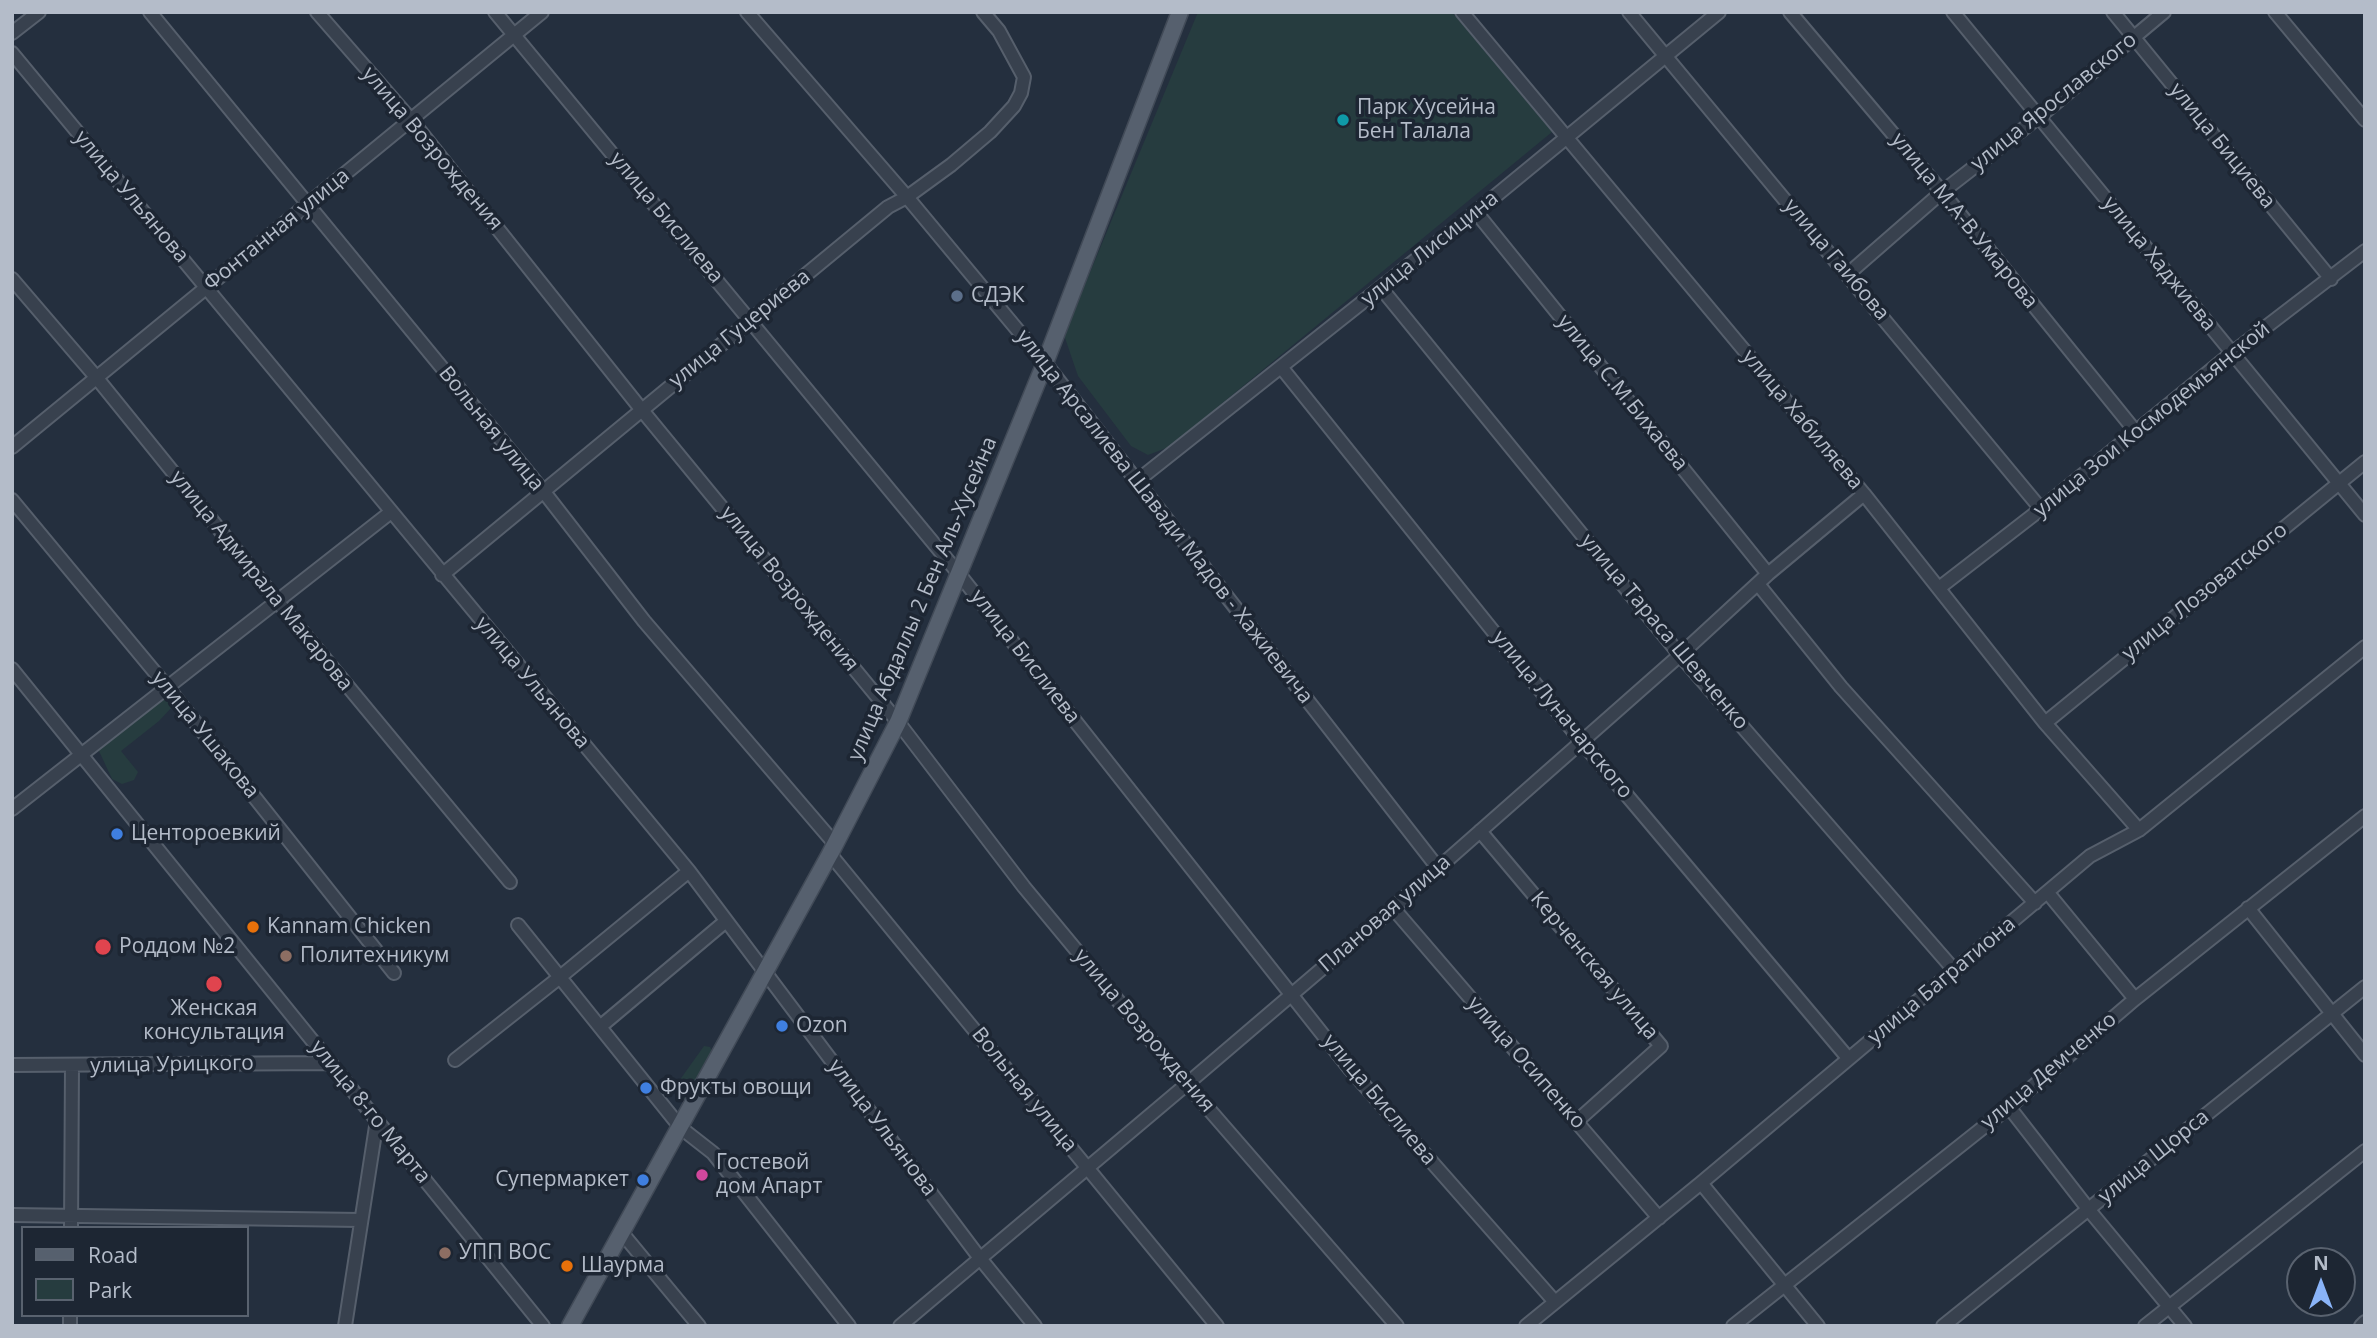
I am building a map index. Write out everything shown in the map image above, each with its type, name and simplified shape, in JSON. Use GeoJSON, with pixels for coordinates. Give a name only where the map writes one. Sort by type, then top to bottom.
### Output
{"type":"FeatureCollection","features":[{"type":"Feature","properties":{"kind":"main road","name":"улица Абдаллы 2 Бен Аль-Хусейна"},"geometry":{"type":"LineString","coordinates":[[570,1326],[833,849],[898,722],[1045,363],[1180,12]]}},
{"type":"Feature","properties":{"kind":"street"},"geometry":{"type":"LineString","coordinates":[[12,33],[39,12]]}},
{"type":"Feature","properties":{"kind":"street","name":"Вольная улица"},"geometry":{"type":"LineString","coordinates":[[150,12],[544,492],[644,621],[833,849],[1217,1326]]}},
{"type":"Feature","properties":{"kind":"street","name":"улица Возрождения"},"geometry":{"type":"LineString","coordinates":[[317,12],[412,121],[641,409],[898,722],[1024,887],[1187,1084],[1397,1326]]}},
{"type":"Feature","properties":{"kind":"street","name":"улица Бислиева"},"geometry":{"type":"LineString","coordinates":[[495,12],[960,573],[1350,1069],[1555,1302]]}},
{"type":"Feature","properties":{"kind":"street","name":"Фонтанная улица"},"geometry":{"type":"LineString","coordinates":[[12,447],[542,12]]}},
{"type":"Feature","properties":{"kind":"street","name":"улица Арсалиева Шавади Мадов - Хажиевича"},"geometry":{"type":"LineString","coordinates":[[747,12],[907,197],[1045,363],[1438,868]]}},
{"type":"Feature","properties":{"kind":"street","name":"улица Гуцериева"},"geometry":{"type":"LineString","coordinates":[[442,575],[888,207],[907,197],[951,165],[990,132],[1014,106],[1021,93],[1024,77],[999,31],[983,12]]}},
{"type":"Feature","properties":{"kind":"street","name":"улица Хабиляева"},"geometry":{"type":"LineString","coordinates":[[1462,12],[1864,494],[2045,723],[2139,830]]}},
{"type":"Feature","properties":{"kind":"street","name":"улица Гаибова"},"geometry":{"type":"LineString","coordinates":[[1629,12],[2041,509]]}},
{"type":"Feature","properties":{"kind":"street","name":"улица Лисицина"},"geometry":{"type":"LineString","coordinates":[[1137,481],[1476,212],[1719,12]]}},
{"type":"Feature","properties":{"kind":"street","name":"улица М.А-В.Умарова"},"geometry":{"type":"LineString","coordinates":[[1790,12],[1942,192],[2136,432]]}},
{"type":"Feature","properties":{"kind":"street","name":"улица Хаджиева"},"geometry":{"type":"LineString","coordinates":[[1953,12],[2365,515]]}},
{"type":"Feature","properties":{"kind":"street","name":"улица Бициева"},"geometry":{"type":"LineString","coordinates":[[2113,12],[2331,279]]}},
{"type":"Feature","properties":{"kind":"street","name":"улица Ярославского"},"geometry":{"type":"LineString","coordinates":[[1848,274],[1942,192],[2040,116],[2164,12]]}},
{"type":"Feature","properties":{"kind":"street"},"geometry":{"type":"LineString","coordinates":[[2275,12],[2365,120]]}},
{"type":"Feature","properties":{"kind":"street","name":"улица Ульянова"},"geometry":{"type":"LineString","coordinates":[[12,53],[689,871],[979,1257],[1035,1326]]}},
{"type":"Feature","properties":{"kind":"street","name":"улица С.М.Бихаева"},"geometry":{"type":"LineString","coordinates":[[1476,212],[1768,574]]}},
{"type":"Feature","properties":{"kind":"street","name":"улица Зои Космодемьянской"},"geometry":{"type":"LineString","coordinates":[[1939,588],[2365,251]]}},
{"type":"Feature","properties":{"kind":"street","name":"улица Адмирала Макарова"},"geometry":{"type":"LineString","coordinates":[[12,279],[96,377],[510,883]]}},
{"type":"Feature","properties":{"kind":"street","name":"улица Тараса Шевченко"},"geometry":{"type":"LineString","coordinates":[[1381,288],[1680,655],[1955,971]]}},
{"type":"Feature","properties":{"kind":"street","name":"улица Луначарского"},"geometry":{"type":"LineString","coordinates":[[1281,367],[1582,741],[1848,1058]]}},
{"type":"Feature","properties":{"kind":"street","name":"улица Лозоватского"},"geometry":{"type":"LineString","coordinates":[[2045,723],[2365,462]]}},
{"type":"Feature","properties":{"kind":"street","name":"Плановая улица"},"geometry":{"type":"LineString","coordinates":[[900,1326],[1393,908],[1768,574],[1864,494]]}},
{"type":"Feature","properties":{"kind":"street","name":"улица Ушакова"},"geometry":{"type":"LineString","coordinates":[[12,500],[168,688],[394,973]]}},
{"type":"Feature","properties":{"kind":"street"},"geometry":{"type":"LineString","coordinates":[[12,809],[391,512]]}},
{"type":"Feature","properties":{"kind":"street"},"geometry":{"type":"LineString","coordinates":[[1758,583],[1841,687],[2035,903]]}},
{"type":"Feature","properties":{"kind":"street","name":"улица Багратиона"},"geometry":{"type":"LineString","coordinates":[[1526,1326],[1701,1183],[2090,856],[2139,830],[2365,647]]}},
{"type":"Feature","properties":{"kind":"street","name":"улица 8-го Марта"},"geometry":{"type":"LineString","coordinates":[[12,669],[543,1326]]}},
{"type":"Feature","properties":{"kind":"street","name":"улица Демченко"},"geometry":{"type":"LineString","coordinates":[[1733,1326],[2009,1107],[2135,999],[2365,816]]}},
{"type":"Feature","properties":{"kind":"street","name":"Керченская улица"},"geometry":{"type":"LineString","coordinates":[[1480,831],[1661,1046],[1576,1122]]}},
{"type":"Feature","properties":{"kind":"street"},"geometry":{"type":"LineString","coordinates":[[455,1060],[560,978],[689,871]]}},
{"type":"Feature","properties":{"kind":"street"},"geometry":{"type":"LineString","coordinates":[[2048,893],[2135,999]]}},
{"type":"Feature","properties":{"kind":"street","name":"улица Осипенко"},"geometry":{"type":"LineString","coordinates":[[1393,908],[1659,1218]]}},
{"type":"Feature","properties":{"kind":"street"},"geometry":{"type":"LineString","coordinates":[[2248,908],[2365,1055]]}},
{"type":"Feature","properties":{"kind":"street"},"geometry":{"type":"LineString","coordinates":[[601,1026],[726,921]]}},
{"type":"Feature","properties":{"kind":"street"},"geometry":{"type":"LineString","coordinates":[[518,925],[681,1128],[713,1153],[849,1326]]}},
{"type":"Feature","properties":{"kind":"street","name":"улица Щорса"},"geometry":{"type":"LineString","coordinates":[[1943,1326],[2365,987]]}},
{"type":"Feature","properties":{"kind":"street","name":"улица Урицкого"},"geometry":{"type":"LineString","coordinates":[[12,1065],[331,1063]]}},
{"type":"Feature","properties":{"kind":"street"},"geometry":{"type":"LineString","coordinates":[[71,1222],[72,1066]]}},
{"type":"Feature","properties":{"kind":"street"},"geometry":{"type":"LineString","coordinates":[[2009,1107],[2089,1210],[2185,1326]]}},
{"type":"Feature","properties":{"kind":"street"},"geometry":{"type":"LineString","coordinates":[[345,1326],[377,1120]]}},
{"type":"Feature","properties":{"kind":"street"},"geometry":{"type":"LineString","coordinates":[[2145,1326],[2365,1151]]}},
{"type":"Feature","properties":{"kind":"street"},"geometry":{"type":"LineString","coordinates":[[1701,1183],[1818,1326]]}},
{"type":"Feature","properties":{"kind":"street"},"geometry":{"type":"LineString","coordinates":[[12,1215],[71,1222],[360,1220]]}},
{"type":"Feature","properties":{"kind":"street"},"geometry":{"type":"LineString","coordinates":[[622,1233],[699,1326]]}},
{"type":"Feature","properties":{"kind":"green space"},"geometry":{"type":"Polygon","coordinates":[[[1198,12],[1452,12],[1552,132],[1169,447],[1148,455],[1131,446],[1078,376],[1064,335],[1198,12]]]}},
{"type":"Feature","properties":{"kind":"green space"},"geometry":{"type":"Polygon","coordinates":[[[167,695],[175,702],[172,707],[159,721],[121,751],[138,772],[134,780],[122,784],[112,779],[99,751],[101,745],[167,695]]]}},
{"type":"Feature","properties":{"kind":"green space"},"geometry":{"type":"Polygon","coordinates":[[[704,1046],[710,1047],[714,1055],[703,1077],[684,1100],[676,1095],[674,1088],[704,1046]]]}},
{"type":"Feature","properties":{"kind":"place","name":"Парк Хусейна Бен Талала"},"geometry":{"type":"Point","coordinates":[1343,120]}},
{"type":"Feature","properties":{"kind":"place","name":"СДЭК"},"geometry":{"type":"Point","coordinates":[957,296]}},
{"type":"Feature","properties":{"kind":"place","name":"Центороевкий"},"geometry":{"type":"Point","coordinates":[117,834]}},
{"type":"Feature","properties":{"kind":"place","name":"Kannam Chicken"},"geometry":{"type":"Point","coordinates":[253,927]}},
{"type":"Feature","properties":{"kind":"place","name":"Роддом №2"},"geometry":{"type":"Point","coordinates":[103,947]}},
{"type":"Feature","properties":{"kind":"place","name":"Политехникум"},"geometry":{"type":"Point","coordinates":[286,956]}},
{"type":"Feature","properties":{"kind":"place","name":"Женская консультация"},"geometry":{"type":"Point","coordinates":[214,984]}},
{"type":"Feature","properties":{"kind":"place","name":"Ozon"},"geometry":{"type":"Point","coordinates":[782,1026]}},
{"type":"Feature","properties":{"kind":"place","name":"Фрукты овощи"},"geometry":{"type":"Point","coordinates":[646,1088]}},
{"type":"Feature","properties":{"kind":"place","name":"Гостевой дом Апарт"},"geometry":{"type":"Point","coordinates":[702,1175]}},
{"type":"Feature","properties":{"kind":"place","name":"Супермаркет"},"geometry":{"type":"Point","coordinates":[643,1180]}},
{"type":"Feature","properties":{"kind":"place","name":"УПП ВОС"},"geometry":{"type":"Point","coordinates":[445,1253]}},
{"type":"Feature","properties":{"kind":"place","name":"Шаурма"},"geometry":{"type":"Point","coordinates":[567,1266]}}]}
